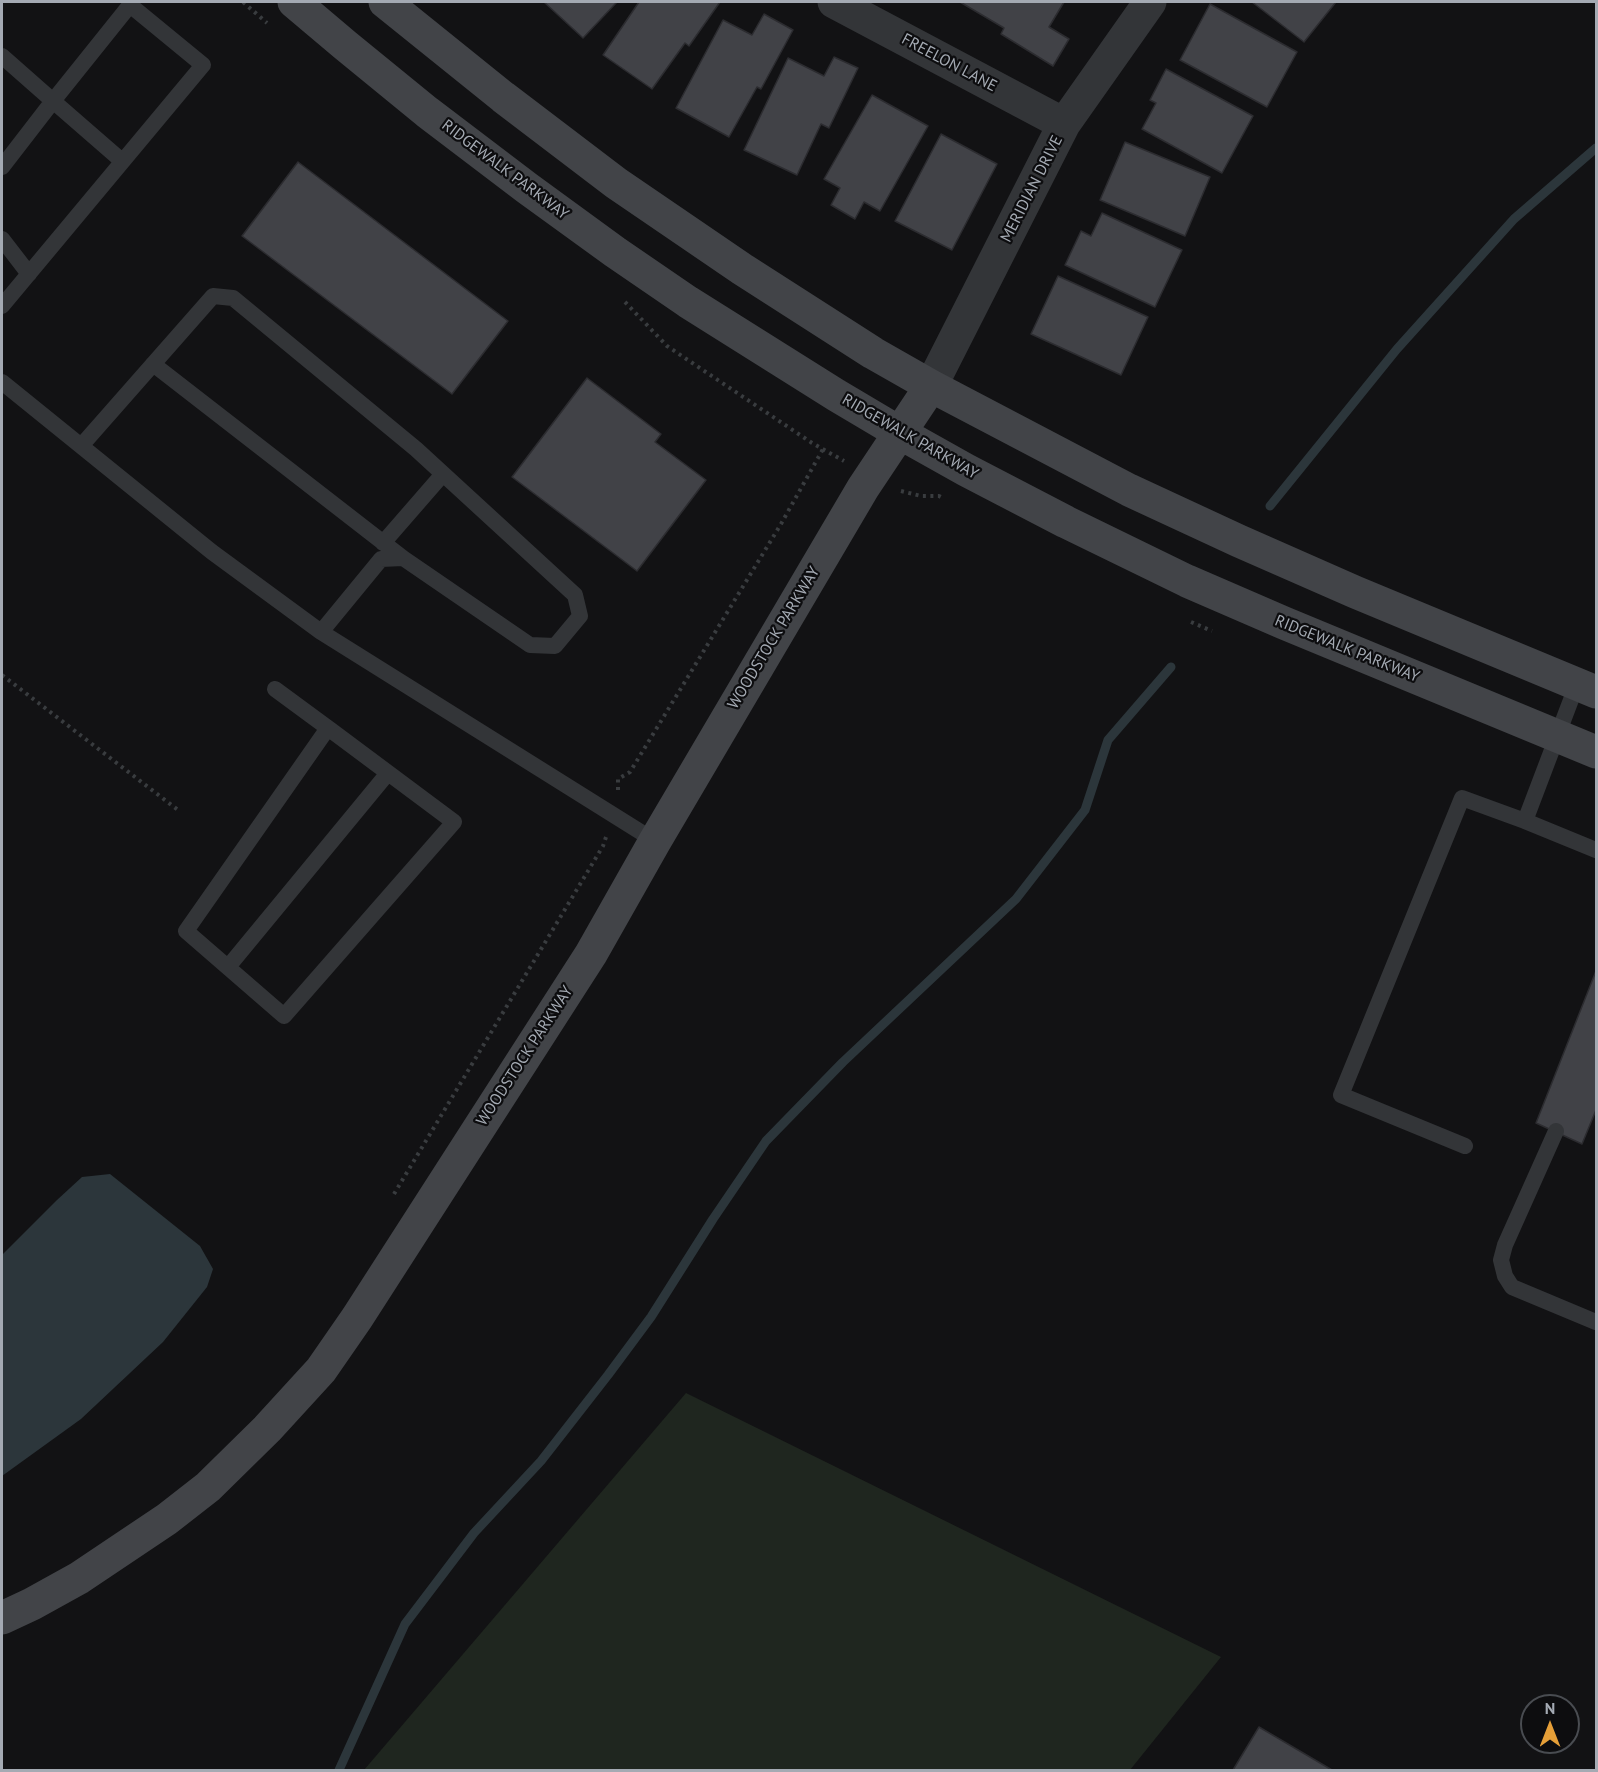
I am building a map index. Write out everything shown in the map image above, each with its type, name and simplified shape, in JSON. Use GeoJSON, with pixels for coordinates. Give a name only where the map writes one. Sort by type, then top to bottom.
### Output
{"type":"FeatureCollection","features":[{"type":"Feature","properties":{"kind":"main road","name":"RIDGEWALK PARKWAY"},"geometry":{"type":"LineString","coordinates":[[294,2],[427,111],[615,252],[688,302],[900,433],[1056,517],[1187,581],[1596,752]]}},
{"type":"Feature","properties":{"kind":"main road"},"geometry":{"type":"LineString","coordinates":[[385,2],[503,97],[616,183],[742,269],[873,353],[1109,479],[1239,542],[1365,597],[1587,688]]}},
{"type":"Feature","properties":{"kind":"main road","name":"WOODSTOCK PARKWAY"},"geometry":{"type":"LineString","coordinates":[[2,1618],[79,1578],[167,1519],[208,1487],[267,1429],[321,1370],[591,954],[863,488],[931,386]]}},
{"type":"Feature","properties":{"kind":"street","name":"FREELON LANE"},"geometry":{"type":"LineString","coordinates":[[834,2],[1064,124]]}},
{"type":"Feature","properties":{"kind":"street","name":"MERIDIAN DRIVE"},"geometry":{"type":"LineString","coordinates":[[931,386],[1064,124],[1150,2]]}},
{"type":"Feature","properties":{"kind":"lane"},"geometry":{"type":"LineString","coordinates":[[2,167],[130,4],[203,65],[2,306]]}},
{"type":"Feature","properties":{"kind":"lane"},"geometry":{"type":"LineString","coordinates":[[2,56],[122,161]]}},
{"type":"Feature","properties":{"kind":"lane"},"geometry":{"type":"LineString","coordinates":[[2,239],[29,274]]}},
{"type":"Feature","properties":{"kind":"lane"},"geometry":{"type":"LineString","coordinates":[[81,446],[153,364],[213,296],[233,298],[416,449],[575,595],[580,616],[555,646],[530,645],[383,543],[153,364]]}},
{"type":"Feature","properties":{"kind":"lane"},"geometry":{"type":"LineString","coordinates":[[2,382],[212,552],[321,632],[655,841]]}},
{"type":"Feature","properties":{"kind":"lane"},"geometry":{"type":"LineString","coordinates":[[383,543],[443,474]]}},
{"type":"Feature","properties":{"kind":"lane"},"geometry":{"type":"LineString","coordinates":[[321,632],[381,559],[404,558]]}},
{"type":"Feature","properties":{"kind":"lane"},"geometry":{"type":"LineString","coordinates":[[1525,821],[1557,735],[1587,688]]}},
{"type":"Feature","properties":{"kind":"lane"},"geometry":{"type":"LineString","coordinates":[[274,690],[328,728],[454,822],[284,1016],[186,931],[328,728]]}},
{"type":"Feature","properties":{"kind":"lane"},"geometry":{"type":"LineString","coordinates":[[228,967],[388,773]]}},
{"type":"Feature","properties":{"kind":"lane"},"geometry":{"type":"LineString","coordinates":[[1465,1146],[1341,1095],[1462,798],[1596,850]]}},
{"type":"Feature","properties":{"kind":"lane"},"geometry":{"type":"LineString","coordinates":[[1556,1131],[1505,1245],[1501,1260],[1505,1276],[1512,1287],[1596,1322]]}},
{"type":"Feature","properties":{"kind":"path"},"geometry":{"type":"LineString","coordinates":[[390,1202],[603,846],[618,796],[618,779],[630,772],[646,747],[781,524],[823,449]]}},
{"type":"Feature","properties":{"kind":"path"},"geometry":{"type":"LineString","coordinates":[[2,675],[177,810]]}},
{"type":"Feature","properties":{"kind":"shaded area"},"geometry":{"type":"Polygon","coordinates":[[[110,1174],[200,1246],[213,1269],[207,1287],[163,1342],[81,1419],[2,1476],[2,1255],[82,1177],[110,1174]]]}},
{"type":"Feature","properties":{"kind":"shaded area"},"geometry":{"type":"Polygon","coordinates":[[[686,1393],[1221,1657],[1130,1770],[364,1770],[686,1393]]]}},
{"type":"Feature","properties":{"kind":"building"},"geometry":{"type":"Polygon","coordinates":[[[544,2],[617,2],[583,38],[544,2]]]}},
{"type":"Feature","properties":{"kind":"building"},"geometry":{"type":"Polygon","coordinates":[[[639,2],[720,2],[689,46],[685,43],[652,89],[603,55],[639,2]]]}},
{"type":"Feature","properties":{"kind":"building"},"geometry":{"type":"Polygon","coordinates":[[[960,2],[1064,2],[1049,27],[1069,39],[1053,66],[1001,34],[1004,28],[960,2]]]}},
{"type":"Feature","properties":{"kind":"building"},"geometry":{"type":"Polygon","coordinates":[[[1252,2],[1336,2],[1304,42],[1252,2]]]}},
{"type":"Feature","properties":{"kind":"building"},"geometry":{"type":"Polygon","coordinates":[[[1210,4],[1297,52],[1267,107],[1180,60],[1210,4]]]}},
{"type":"Feature","properties":{"kind":"building"},"geometry":{"type":"Polygon","coordinates":[[[764,14],[793,30],[761,89],[757,87],[729,137],[676,108],[723,20],[752,35],[764,14]]]}},
{"type":"Feature","properties":{"kind":"building"},"geometry":{"type":"Polygon","coordinates":[[[834,57],[858,68],[829,128],[821,124],[797,175],[744,150],[788,58],[824,76],[834,57]]]}},
{"type":"Feature","properties":{"kind":"building"},"geometry":{"type":"Polygon","coordinates":[[[1166,69],[1253,116],[1222,173],[1142,129],[1156,103],[1150,100],[1166,69]]]}},
{"type":"Feature","properties":{"kind":"building"},"geometry":{"type":"Polygon","coordinates":[[[872,95],[928,126],[880,211],[864,202],[855,219],[831,205],[840,188],[824,179],[872,95]]]}},
{"type":"Feature","properties":{"kind":"building"},"geometry":{"type":"Polygon","coordinates":[[[941,134],[997,164],[952,250],[895,221],[941,134]]]}},
{"type":"Feature","properties":{"kind":"building"},"geometry":{"type":"Polygon","coordinates":[[[1125,142],[1210,177],[1185,236],[1100,200],[1125,142]]]}},
{"type":"Feature","properties":{"kind":"building"},"geometry":{"type":"Polygon","coordinates":[[[298,162],[508,321],[452,394],[242,236],[298,162]]]}},
{"type":"Feature","properties":{"kind":"building"},"geometry":{"type":"Polygon","coordinates":[[[1102,213],[1182,250],[1155,307],[1065,265],[1081,231],[1091,236],[1102,213]]]}},
{"type":"Feature","properties":{"kind":"building"},"geometry":{"type":"Polygon","coordinates":[[[1058,276],[1148,317],[1121,375],[1031,334],[1058,276]]]}},
{"type":"Feature","properties":{"kind":"building"},"geometry":{"type":"Polygon","coordinates":[[[587,378],[661,434],[655,442],[706,480],[637,571],[512,477],[587,378]]]}},
{"type":"Feature","properties":{"kind":"building"},"geometry":{"type":"Polygon","coordinates":[[[1596,971],[1596,1110],[1582,1144],[1536,1123],[1596,971]]]}},
{"type":"Feature","properties":{"kind":"building"},"geometry":{"type":"Polygon","coordinates":[[[1259,1727],[1332,1770],[1233,1770],[1259,1727]]]}},
{"type":"Feature","properties":{"kind":"waterway"},"geometry":{"type":"LineString","coordinates":[[1270,506],[1397,349],[1514,219],[1596,148]]}},
{"type":"Feature","properties":{"kind":"waterway"},"geometry":{"type":"LineString","coordinates":[[339,1770],[405,1624],[474,1533],[541,1461],[608,1375],[651,1317],[766,1141],[843,1062],[1016,899],[1085,810],[1108,740],[1171,667]]}}]}
